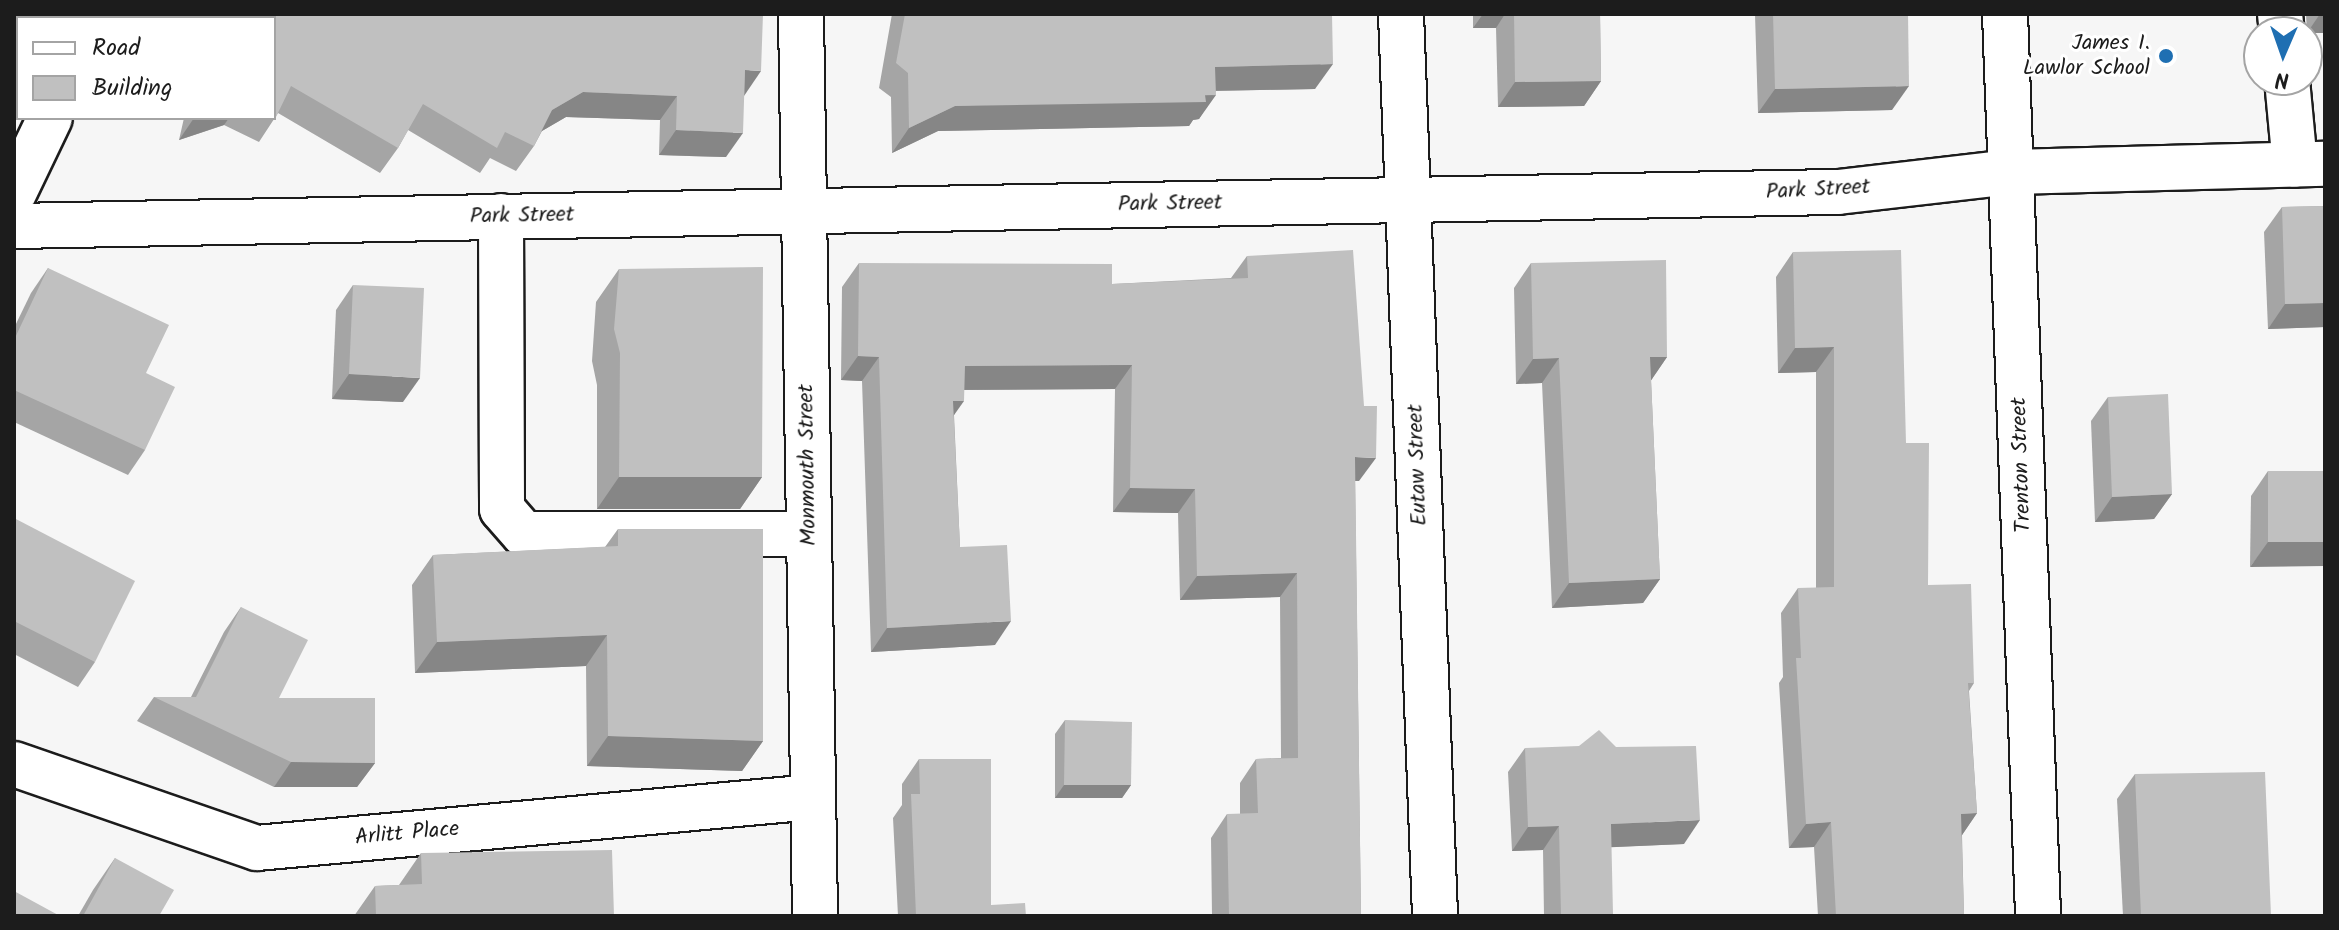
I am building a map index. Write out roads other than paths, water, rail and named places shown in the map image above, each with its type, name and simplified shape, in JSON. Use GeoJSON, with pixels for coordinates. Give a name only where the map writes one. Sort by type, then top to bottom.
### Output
{"type":"FeatureCollection","features":[{"type":"Feature","properties":{"kind":"street","name":"Monmouth Street"},"geometry":{"type":"LineString","coordinates":[[801,14],[815,916]]}},
{"type":"Feature","properties":{"kind":"street","name":"Eutaw Street"},"geometry":{"type":"LineString","coordinates":[[1401,14],[1435,916]]}},
{"type":"Feature","properties":{"kind":"street","name":"Trenton Street"},"geometry":{"type":"LineString","coordinates":[[2005,14],[2038,916]]}},
{"type":"Feature","properties":{"kind":"street"},"geometry":{"type":"LineString","coordinates":[[2291,96],[2310,164]]}},
{"type":"Feature","properties":{"kind":"street"},"geometry":{"type":"LineString","coordinates":[[14,193],[49,120]]}},
{"type":"Feature","properties":{"kind":"street","name":"Park Street"},"geometry":{"type":"LineString","coordinates":[[14,226],[1838,192],[2012,172],[2310,164]]}},
{"type":"Feature","properties":{"kind":"street"},"geometry":{"type":"LineString","coordinates":[[501,216],[502,509],[524,534],[809,534]]}},
{"type":"Feature","properties":{"kind":"street","name":"Arlitt Place"},"geometry":{"type":"LineString","coordinates":[[14,764],[257,848],[813,797]]}},
{"type":"Feature","properties":{"kind":"place","name":"James I. Lawlor School"},"geometry":{"type":"Point","coordinates":[2166,56]}}]}
